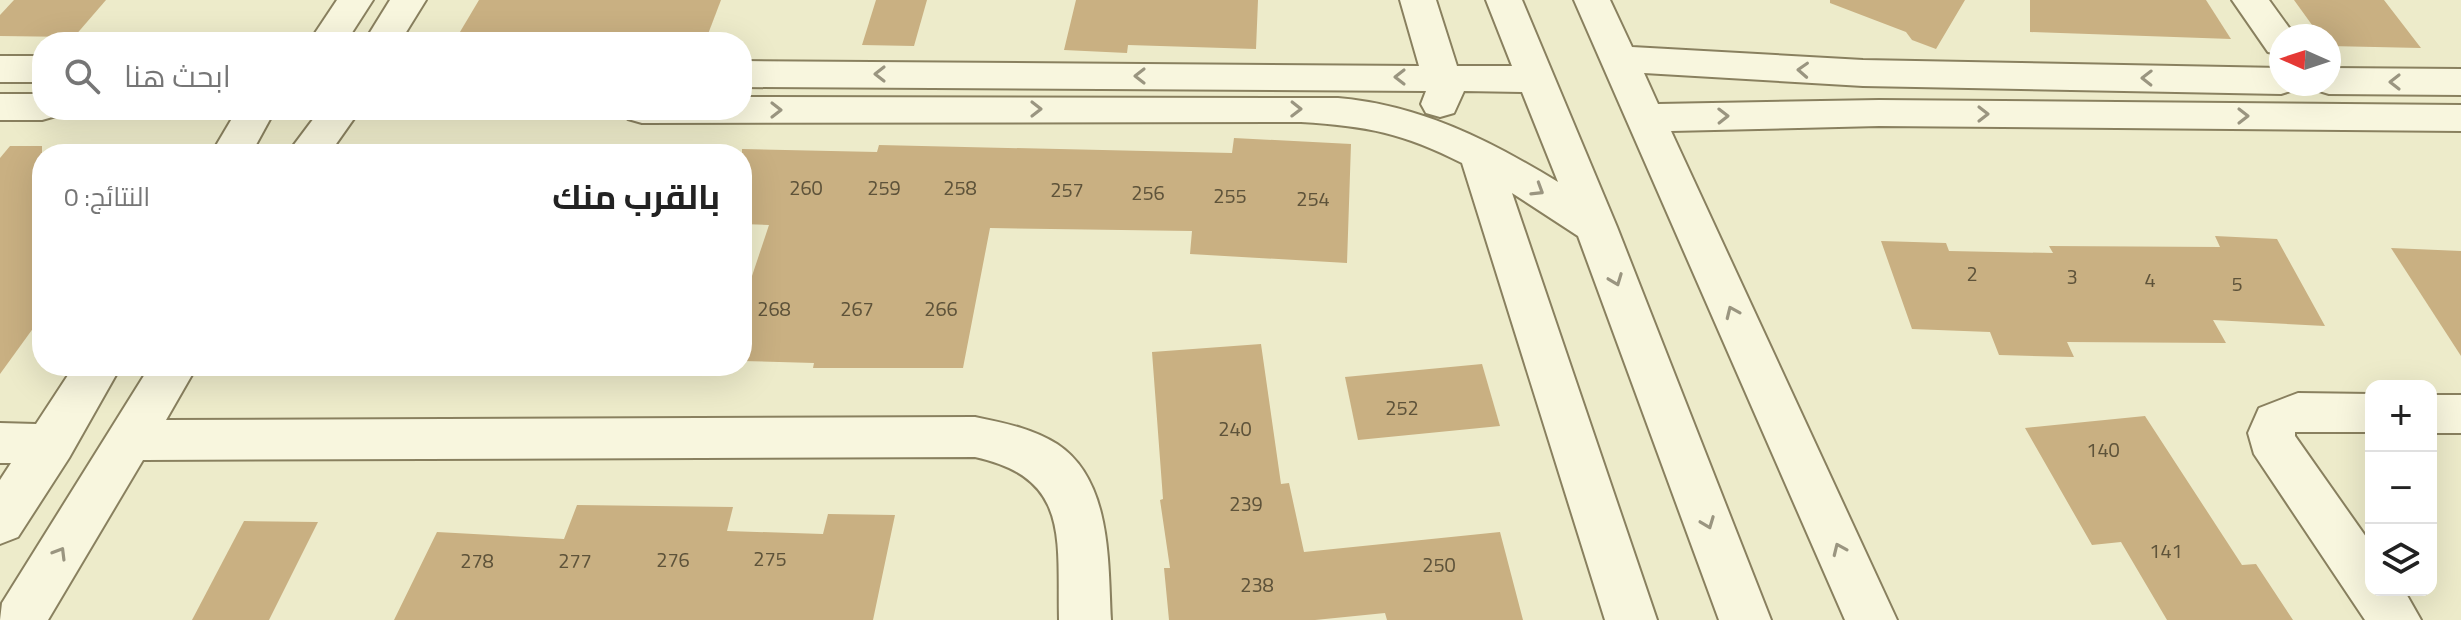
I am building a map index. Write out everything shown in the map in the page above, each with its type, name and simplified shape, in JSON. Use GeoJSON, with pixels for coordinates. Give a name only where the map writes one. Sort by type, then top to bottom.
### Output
{"type":"FeatureCollection","features":[{"type":"Feature","properties":{"kind":"street"},"geometry":{"type":"LineString","coordinates":[[334,32],[355,0]]}},
{"type":"Feature","properties":{"kind":"street"},"geometry":{"type":"LineString","coordinates":[[388,32],[408,0]]}},
{"type":"Feature","properties":{"kind":"street"},"geometry":{"type":"LineString","coordinates":[[1399,121],[1432,112],[1442,102],[1445,90],[1418,0]]}},
{"type":"Feature","properties":{"kind":"street"},"geometry":{"type":"LineString","coordinates":[[1504,0],[1596,227],[1745,620]]}},
{"type":"Feature","properties":{"kind":"street"},"geometry":{"type":"LineString","coordinates":[[1592,0],[1871,620]]}},
{"type":"Feature","properties":{"kind":"street"},"geometry":{"type":"LineString","coordinates":[[2250,0],[2269,26]]}},
{"type":"Feature","properties":{"kind":"street"},"geometry":{"type":"LineString","coordinates":[[1619,59],[1863,73],[2269,81]]}},
{"type":"Feature","properties":{"kind":"street"},"geometry":{"type":"LineString","coordinates":[[0,69],[32,69]]}},
{"type":"Feature","properties":{"kind":"street"},"geometry":{"type":"LineString","coordinates":[[1863,73],[1879,113]]}},
{"type":"Feature","properties":{"kind":"street"},"geometry":{"type":"LineString","coordinates":[[752,74],[1534,79]]}},
{"type":"Feature","properties":{"kind":"street"},"geometry":{"type":"LineString","coordinates":[[2341,81],[2461,82]]}},
{"type":"Feature","properties":{"kind":"street"},"geometry":{"type":"LineString","coordinates":[[0,107],[32,107]]}},
{"type":"Feature","properties":{"kind":"street"},"geometry":{"type":"LineString","coordinates":[[752,110],[1301,109],[1366,114],[1399,121],[1480,156],[1596,227]]}},
{"type":"Feature","properties":{"kind":"street"},"geometry":{"type":"LineString","coordinates":[[1645,118],[1879,113],[2461,118]]}},
{"type":"Feature","properties":{"kind":"street"},"geometry":{"type":"LineString","coordinates":[[237,144],[250,120]]}},
{"type":"Feature","properties":{"kind":"street"},"geometry":{"type":"LineString","coordinates":[[315,144],[333,120]]}},
{"type":"Feature","properties":{"kind":"street"},"geometry":{"type":"LineString","coordinates":[[1480,156],[1631,620]]}},
{"type":"Feature","properties":{"kind":"street"},"geometry":{"type":"LineString","coordinates":[[0,522],[92,376]]}},
{"type":"Feature","properties":{"kind":"street"},"geometry":{"type":"LineString","coordinates":[[20,620],[168,376]]}},
{"type":"Feature","properties":{"kind":"street"},"geometry":{"type":"LineString","coordinates":[[2365,413],[2292,413],[2278,417],[2272,427],[2271,440],[2365,578]]}},
{"type":"Feature","properties":{"kind":"street"},"geometry":{"type":"LineString","coordinates":[[2437,414],[2461,414]]}},
{"type":"Feature","properties":{"kind":"street"},"geometry":{"type":"LineString","coordinates":[[129,440],[975,437],[1002,440],[1035,454],[1061,477],[1078,507],[1085,620]]}},
{"type":"Feature","properties":{"kind":"street"},"geometry":{"type":"LineString","coordinates":[[0,443],[52,444]]}},
{"type":"Feature","properties":{"kind":"street"},"geometry":{"type":"LineString","coordinates":[[2378,596],[2395,620]]}},
{"type":"Feature","properties":{"kind":"building"},"geometry":{"type":"Polygon","coordinates":[[[14,0],[106,0],[78,32],[0,36],[0,15],[14,0]]]}},
{"type":"Feature","properties":{"kind":"building"},"geometry":{"type":"Polygon","coordinates":[[[479,0],[721,0],[709,32],[460,32],[479,0]]]}},
{"type":"Feature","properties":{"kind":"building"},"geometry":{"type":"Polygon","coordinates":[[[876,0],[927,0],[914,46],[862,45],[876,0]]]}},
{"type":"Feature","properties":{"kind":"building"},"geometry":{"type":"Polygon","coordinates":[[[1076,0],[1258,0],[1256,49],[1128,45],[1127,53],[1064,50],[1076,0]]]}},
{"type":"Feature","properties":{"kind":"building"},"geometry":{"type":"Polygon","coordinates":[[[1830,0],[1965,0],[1936,49],[1912,40],[1906,32],[1830,3],[1830,0]]]}},
{"type":"Feature","properties":{"kind":"building"},"geometry":{"type":"Polygon","coordinates":[[[2030,0],[2206,0],[2231,39],[2030,32],[2030,0]]]}},
{"type":"Feature","properties":{"kind":"building"},"geometry":{"type":"Polygon","coordinates":[[[2294,0],[2384,0],[2421,48],[2341,46],[2341,24],[2311,24],[2294,0]]]}},
{"type":"Feature","properties":{"kind":"building"},"geometry":{"type":"Polygon","coordinates":[[[1234,138],[1351,144],[1347,263],[1190,254],[1192,231],[990,228],[963,368],[813,368],[814,363],[752,361],[752,276],[769,225],[752,224],[752,149],[877,152],[879,145],[1232,153],[1234,138]]]}},
{"type":"Feature","properties":{"kind":"building"},"geometry":{"type":"Polygon","coordinates":[[[10,146],[32,146],[32,330],[0,374],[0,158],[10,146]]]}},
{"type":"Feature","properties":{"kind":"building"},"geometry":{"type":"Polygon","coordinates":[[[2215,236],[2277,239],[2325,326],[2213,320],[2226,343],[2067,342],[2074,357],[1999,355],[1990,332],[1912,329],[1881,241],[1946,243],[1949,251],[2053,253],[2049,246],[2220,247],[2215,236]]]}},
{"type":"Feature","properties":{"kind":"building"},"geometry":{"type":"Polygon","coordinates":[[[2391,248],[2461,251],[2461,356],[2391,248]]]}},
{"type":"Feature","properties":{"kind":"building"},"geometry":{"type":"Polygon","coordinates":[[[1261,344],[1281,484],[1289,483],[1304,552],[1500,532],[1523,620],[1387,620],[1385,613],[1315,620],[1169,620],[1164,568],[1170,568],[1160,500],[1163,499],[1152,352],[1261,344]]]}},
{"type":"Feature","properties":{"kind":"building"},"geometry":{"type":"Polygon","coordinates":[[[1482,364],[1500,426],[1358,440],[1345,377],[1482,364]]]}},
{"type":"Feature","properties":{"kind":"building"},"geometry":{"type":"Polygon","coordinates":[[[2145,416],[2242,565],[2256,564],[2293,620],[2167,620],[2121,542],[2092,545],[2025,428],[2145,416]]]}},
{"type":"Feature","properties":{"kind":"building"},"geometry":{"type":"Polygon","coordinates":[[[577,505],[733,507],[727,531],[823,534],[828,514],[895,515],[873,620],[394,620],[437,532],[564,539],[577,505]]]}},
{"type":"Feature","properties":{"kind":"building"},"geometry":{"type":"Polygon","coordinates":[[[244,521],[318,522],[269,620],[192,620],[244,521]]]}}]}
